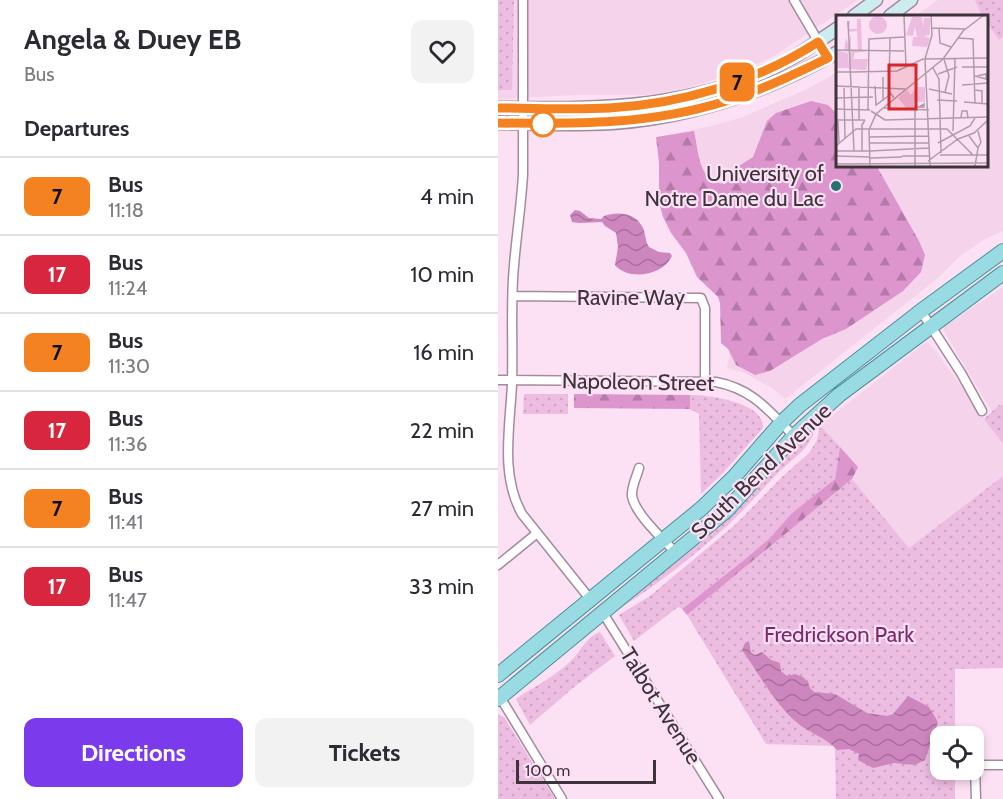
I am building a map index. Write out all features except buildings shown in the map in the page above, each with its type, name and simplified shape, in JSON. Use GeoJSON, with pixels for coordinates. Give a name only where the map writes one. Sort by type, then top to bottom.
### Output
{"type":"FeatureCollection","features":[{"type":"Feature","properties":{"kind":"main road"},"geometry":{"type":"LineString","coordinates":[[855,15],[876,0]]}},
{"type":"Feature","properties":{"kind":"main road"},"geometry":{"type":"LineString","coordinates":[[891,15],[911,0]]}},
{"type":"Feature","properties":{"kind":"main road"},"geometry":{"type":"LineString","coordinates":[[498,108],[610,108],[692,95],[759,74],[794,57],[836,29]]}},
{"type":"Feature","properties":{"kind":"main road"},"geometry":{"type":"LineString","coordinates":[[498,123],[612,123],[683,113],[754,92],[833,55]]}},
{"type":"Feature","properties":{"kind":"main road","name":"South Bend Avenue"},"geometry":{"type":"LineString","coordinates":[[498,675],[664,540],[719,492],[781,423],[827,382],[1003,251]]}},
{"type":"Feature","properties":{"kind":"main road","name":"South Bend Avenue"},"geometry":{"type":"LineString","coordinates":[[499,698],[727,510],[794,436],[839,395],[1003,273]]}},
{"type":"Feature","properties":{"kind":"street"},"geometry":{"type":"LineString","coordinates":[[523,0],[524,124],[522,198],[513,296],[508,467],[510,487],[514,501],[536,534],[590,599]]}},
{"type":"Feature","properties":{"kind":"street"},"geometry":{"type":"LineString","coordinates":[[794,0],[818,42],[833,55]]}},
{"type":"Feature","properties":{"kind":"street","name":"Ravine Way"},"geometry":{"type":"LineString","coordinates":[[513,296],[701,298],[705,308],[705,381]]}},
{"type":"Feature","properties":{"kind":"street"},"geometry":{"type":"LineString","coordinates":[[921,310],[982,411]]}},
{"type":"Feature","properties":{"kind":"street","name":"Napoleon Street"},"geometry":{"type":"LineString","coordinates":[[498,380],[725,383],[759,399],[794,436]]}},
{"type":"Feature","properties":{"kind":"street"},"geometry":{"type":"LineString","coordinates":[[639,468],[632,494],[643,516],[676,553]]}},
{"type":"Feature","properties":{"kind":"street"},"geometry":{"type":"LineString","coordinates":[[498,565],[536,534]]}},
{"type":"Feature","properties":{"kind":"street","name":"Talbot Avenue"},"geometry":{"type":"LineString","coordinates":[[603,613],[719,799]]}},
{"type":"Feature","properties":{"kind":"street"},"geometry":{"type":"LineString","coordinates":[[499,698],[562,799]]}},
{"type":"Feature","properties":{"kind":"street"},"geometry":{"type":"LineString","coordinates":[[976,799],[975,765],[1003,765]]}},
{"type":"Feature","properties":{"kind":"shaded area","name":"University of Notre Dame du Lac"},"geometry":{"type":"Polygon","coordinates":[[[498,0],[858,0],[774,56],[747,69],[687,88],[646,95],[576,95],[498,99],[498,0]]]}},
{"type":"Feature","properties":{"kind":"shaded area","name":"University of Notre Dame du Lac"},"geometry":{"type":"Polygon","coordinates":[[[938,0],[1003,0],[1003,231],[985,239],[960,256],[938,278],[785,399],[773,389],[745,373],[727,368],[734,311],[667,165],[668,135],[740,118],[805,90],[836,73],[836,166],[988,166],[988,15],[916,15],[938,0]]]}},
{"type":"Feature","properties":{"kind":"shaded area"},"geometry":{"type":"Polygon","coordinates":[[[1003,287],[1003,405],[999,405],[992,412],[944,331],[944,327],[1003,287]]]}},
{"type":"Feature","properties":{"kind":"shaded area"},"geometry":{"type":"Polygon","coordinates":[[[925,343],[935,350],[1003,444],[1003,476],[909,548],[852,479],[857,467],[820,425],[925,343]]]}},
{"type":"Feature","properties":{"kind":"green space"},"geometry":{"type":"Polygon","coordinates":[[[498,0],[514,0],[512,90],[498,90],[498,0]]]}},
{"type":"Feature","properties":{"kind":"green space"},"geometry":{"type":"Polygon","coordinates":[[[975,0],[1003,0],[1003,37],[999,40],[988,24],[988,15],[982,15],[975,0]]]}},
{"type":"Feature","properties":{"kind":"green space","name":"University of Notre Dame du Lac"},"geometry":{"type":"Polygon","coordinates":[[[811,101],[828,105],[836,113],[836,166],[877,166],[925,255],[921,272],[903,291],[846,329],[822,339],[770,371],[755,375],[736,365],[728,349],[721,343],[718,297],[697,277],[686,253],[671,233],[663,217],[659,202],[656,137],[694,131],[701,165],[705,172],[709,178],[725,184],[734,176],[739,166],[753,157],[767,121],[776,113],[811,101]]]}},
{"type":"Feature","properties":{"kind":"green space"},"geometry":{"type":"Polygon","coordinates":[[[524,394],[568,394],[568,414],[523,414],[524,394]]]}},
{"type":"Feature","properties":{"kind":"green space"},"geometry":{"type":"Polygon","coordinates":[[[574,394],[690,395],[690,409],[574,408],[574,394]]]}},
{"type":"Feature","properties":{"kind":"green space"},"geometry":{"type":"Polygon","coordinates":[[[690,395],[709,396],[746,406],[761,419],[763,428],[701,494],[699,414],[690,409],[690,395]]]}},
{"type":"Feature","properties":{"kind":"green space"},"geometry":{"type":"Polygon","coordinates":[[[999,405],[1003,405],[1003,444],[984,419],[999,405]]]}},
{"type":"Feature","properties":{"kind":"green space"},"geometry":{"type":"Polygon","coordinates":[[[814,425],[814,433],[807,446],[726,527],[673,571],[617,610],[735,510],[814,425]]]}},
{"type":"Feature","properties":{"kind":"green space"},"geometry":{"type":"Polygon","coordinates":[[[820,425],[840,447],[835,479],[792,513],[770,538],[744,560],[682,609],[678,607],[634,641],[619,615],[650,596],[736,524],[809,453],[817,440],[820,425]]]}},
{"type":"Feature","properties":{"kind":"green space"},"geometry":{"type":"Polygon","coordinates":[[[840,447],[858,467],[852,479],[687,615],[682,609],[770,538],[792,513],[835,479],[840,447]]]}},
{"type":"Feature","properties":{"kind":"green space","name":"Fredrickson Park"},"geometry":{"type":"Polygon","coordinates":[[[1003,476],[1003,668],[955,669],[955,726],[930,726],[930,780],[955,780],[955,799],[836,799],[835,746],[766,744],[687,615],[852,479],[909,548],[1003,476]]]}},
{"type":"Feature","properties":{"kind":"green space"},"geometry":{"type":"Polygon","coordinates":[[[600,632],[615,656],[530,725],[516,699],[564,668],[590,638],[600,632]]]}},
{"type":"Feature","properties":{"kind":"green space"},"geometry":{"type":"Polygon","coordinates":[[[498,714],[504,717],[555,799],[498,799],[498,714]]]}},
{"type":"Feature","properties":{"kind":"water"},"geometry":{"type":"Polygon","coordinates":[[[575,210],[589,218],[601,219],[604,216],[615,214],[631,216],[643,228],[649,247],[659,252],[670,253],[672,256],[668,263],[653,272],[636,274],[621,270],[615,265],[618,247],[616,233],[602,222],[572,222],[570,215],[575,210]]]}},
{"type":"Feature","properties":{"kind":"water"},"geometry":{"type":"Polygon","coordinates":[[[749,641],[751,653],[755,655],[762,652],[771,660],[780,663],[781,671],[787,676],[795,674],[803,677],[814,692],[835,694],[867,713],[887,716],[893,714],[908,696],[929,707],[938,722],[937,726],[930,726],[930,745],[925,760],[915,765],[894,763],[873,768],[858,760],[859,754],[849,749],[837,750],[800,725],[773,697],[742,650],[745,643],[749,641]]]}},
{"type":"Feature","properties":{"kind":"bus line","name":"7"},"geometry":{"type":"LineString","coordinates":[[498,108],[610,108],[653,103],[720,88],[759,74],[818,42],[828,58],[754,92],[683,113],[612,123],[498,123]]}},
{"type":"Feature","properties":{"kind":"place","name":"University of Notre Dame du Lac"},"geometry":{"type":"Point","coordinates":[836,186]}}]}
